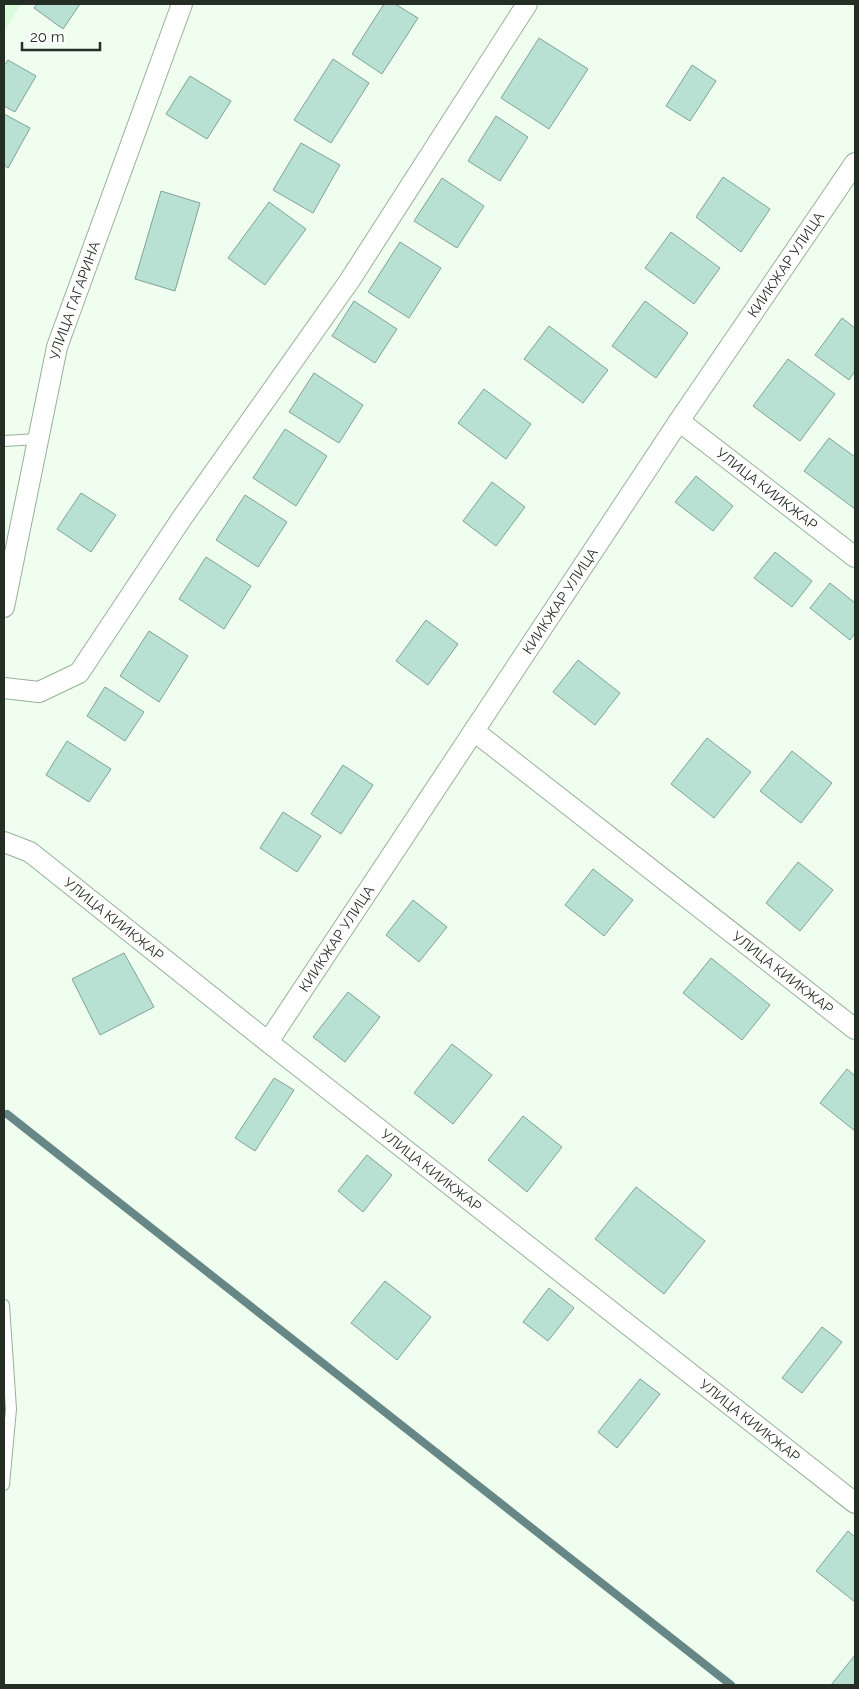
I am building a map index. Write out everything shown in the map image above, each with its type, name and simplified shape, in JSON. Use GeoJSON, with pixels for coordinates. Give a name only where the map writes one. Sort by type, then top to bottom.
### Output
{"type":"FeatureCollection","features":[{"type":"Feature","properties":{"kind":"street","name":"УЛИЦА ГАГАРИНА"},"geometry":{"type":"LineString","coordinates":[[4,607],[58,347],[182,4]]}},
{"type":"Feature","properties":{"kind":"street"},"geometry":{"type":"LineString","coordinates":[[4,688],[39,692],[79,673],[182,518],[350,280],[527,4]]}},
{"type":"Feature","properties":{"kind":"street","name":"КИИКЖАР УЛИЦА"},"geometry":{"type":"LineString","coordinates":[[268,1042],[679,421],[855,164]]}},
{"type":"Feature","properties":{"kind":"street","name":"УЛИЦА КИИКЖАР"},"geometry":{"type":"LineString","coordinates":[[679,421],[855,557]]}},
{"type":"Feature","properties":{"kind":"street","name":"УЛИЦА КИИКЖАР"},"geometry":{"type":"LineString","coordinates":[[474,731],[855,1029]]}},
{"type":"Feature","properties":{"kind":"street","name":"УЛИЦА КИИКЖАР"},"geometry":{"type":"LineString","coordinates":[[4,842],[30,852],[268,1042],[855,1503]]}},
{"type":"Feature","properties":{"kind":"lane"},"geometry":{"type":"LineString","coordinates":[[4,441],[38,439]]}},
{"type":"Feature","properties":{"kind":"lane"},"geometry":{"type":"LineString","coordinates":[[4,1305],[11,1409],[4,1484]]}},
{"type":"Feature","properties":{"kind":"shaded area"},"geometry":{"type":"Polygon","coordinates":[[[4,4],[21,4],[4,32],[4,4]]]}},
{"type":"Feature","properties":{"kind":"building"},"geometry":{"type":"Polygon","coordinates":[[[37,4],[80,4],[63,29],[34,8],[37,4]]]}},
{"type":"Feature","properties":{"kind":"building"},"geometry":{"type":"Polygon","coordinates":[[[384,4],[395,4],[418,18],[382,74],[352,54],[384,4]]]}},
{"type":"Feature","properties":{"kind":"building"},"geometry":{"type":"Polygon","coordinates":[[[539,38],[588,69],[549,129],[501,98],[539,38]]]}},
{"type":"Feature","properties":{"kind":"building"},"geometry":{"type":"Polygon","coordinates":[[[333,59],[369,83],[331,143],[294,120],[333,59]]]}},
{"type":"Feature","properties":{"kind":"building"},"geometry":{"type":"Polygon","coordinates":[[[8,60],[36,76],[15,112],[4,106],[4,66],[8,60]]]}},
{"type":"Feature","properties":{"kind":"building"},"geometry":{"type":"Polygon","coordinates":[[[692,65],[716,81],[690,121],[666,106],[692,65]]]}},
{"type":"Feature","properties":{"kind":"building"},"geometry":{"type":"Polygon","coordinates":[[[190,76],[231,101],[207,139],[166,114],[190,76]]]}},
{"type":"Feature","properties":{"kind":"building"},"geometry":{"type":"Polygon","coordinates":[[[4,114],[30,128],[8,168],[4,165],[4,114]]]}},
{"type":"Feature","properties":{"kind":"building"},"geometry":{"type":"Polygon","coordinates":[[[496,116],[528,137],[500,181],[468,161],[496,116]]]}},
{"type":"Feature","properties":{"kind":"building"},"geometry":{"type":"Polygon","coordinates":[[[301,143],[340,165],[313,213],[273,190],[301,143]]]}},
{"type":"Feature","properties":{"kind":"building"},"geometry":{"type":"Polygon","coordinates":[[[723,177],[770,209],[741,252],[696,217],[723,177]]]}},
{"type":"Feature","properties":{"kind":"building"},"geometry":{"type":"Polygon","coordinates":[[[442,178],[484,206],[457,248],[414,221],[442,178]]]}},
{"type":"Feature","properties":{"kind":"building"},"geometry":{"type":"Polygon","coordinates":[[[161,191],[200,203],[175,291],[135,279],[161,191]]]}},
{"type":"Feature","properties":{"kind":"building"},"geometry":{"type":"Polygon","coordinates":[[[269,202],[306,229],[265,285],[228,258],[269,202]]]}},
{"type":"Feature","properties":{"kind":"building"},"geometry":{"type":"Polygon","coordinates":[[[671,232],[720,268],[694,304],[645,268],[671,232]]]}},
{"type":"Feature","properties":{"kind":"building"},"geometry":{"type":"Polygon","coordinates":[[[400,242],[441,268],[409,318],[368,292],[400,242]]]}},
{"type":"Feature","properties":{"kind":"building"},"geometry":{"type":"Polygon","coordinates":[[[354,301],[397,329],[375,363],[332,336],[354,301]]]}},
{"type":"Feature","properties":{"kind":"building"},"geometry":{"type":"Polygon","coordinates":[[[645,301],[688,333],[656,378],[612,346],[645,301]]]}},
{"type":"Feature","properties":{"kind":"building"},"geometry":{"type":"Polygon","coordinates":[[[842,318],[855,328],[855,371],[849,380],[815,355],[842,318]]]}},
{"type":"Feature","properties":{"kind":"building"},"geometry":{"type":"Polygon","coordinates":[[[549,326],[608,370],[583,403],[524,359],[549,326]]]}},
{"type":"Feature","properties":{"kind":"building"},"geometry":{"type":"Polygon","coordinates":[[[788,359],[835,394],[800,441],[753,406],[788,359]]]}},
{"type":"Feature","properties":{"kind":"building"},"geometry":{"type":"Polygon","coordinates":[[[314,373],[363,405],[339,443],[289,412],[314,373]]]}},
{"type":"Feature","properties":{"kind":"building"},"geometry":{"type":"Polygon","coordinates":[[[484,389],[531,424],[506,459],[458,423],[484,389]]]}},
{"type":"Feature","properties":{"kind":"building"},"geometry":{"type":"Polygon","coordinates":[[[285,429],[327,456],[296,506],[253,478],[285,429]]]}},
{"type":"Feature","properties":{"kind":"building"},"geometry":{"type":"Polygon","coordinates":[[[829,438],[855,457],[855,509],[804,471],[829,438]]]}},
{"type":"Feature","properties":{"kind":"building"},"geometry":{"type":"Polygon","coordinates":[[[696,476],[733,506],[713,531],[675,502],[696,476]]]}},
{"type":"Feature","properties":{"kind":"building"},"geometry":{"type":"Polygon","coordinates":[[[492,482],[525,507],[496,546],[463,521],[492,482]]]}},
{"type":"Feature","properties":{"kind":"building"},"geometry":{"type":"Polygon","coordinates":[[[81,493],[116,515],[91,552],[57,529],[81,493]]]}},
{"type":"Feature","properties":{"kind":"building"},"geometry":{"type":"Polygon","coordinates":[[[245,495],[287,522],[258,567],[216,540],[245,495]]]}},
{"type":"Feature","properties":{"kind":"building"},"geometry":{"type":"Polygon","coordinates":[[[775,552],[812,581],[792,607],[754,578],[775,552]]]}},
{"type":"Feature","properties":{"kind":"building"},"geometry":{"type":"Polygon","coordinates":[[[206,557],[251,586],[224,629],[179,599],[206,557]]]}},
{"type":"Feature","properties":{"kind":"building"},"geometry":{"type":"Polygon","coordinates":[[[830,583],[855,603],[855,633],[850,640],[810,608],[830,583]]]}},
{"type":"Feature","properties":{"kind":"building"},"geometry":{"type":"Polygon","coordinates":[[[426,620],[458,644],[428,685],[396,661],[426,620]]]}},
{"type":"Feature","properties":{"kind":"building"},"geometry":{"type":"Polygon","coordinates":[[[149,631],[188,656],[159,702],[120,676],[149,631]]]}},
{"type":"Feature","properties":{"kind":"building"},"geometry":{"type":"Polygon","coordinates":[[[578,660],[620,693],[595,725],[553,692],[578,660]]]}},
{"type":"Feature","properties":{"kind":"building"},"geometry":{"type":"Polygon","coordinates":[[[105,687],[144,712],[125,741],[87,716],[105,687]]]}},
{"type":"Feature","properties":{"kind":"building"},"geometry":{"type":"Polygon","coordinates":[[[707,738],[751,772],[714,818],[671,784],[707,738]]]}},
{"type":"Feature","properties":{"kind":"building"},"geometry":{"type":"Polygon","coordinates":[[[67,741],[111,769],[89,802],[46,775],[67,741]]]}},
{"type":"Feature","properties":{"kind":"building"},"geometry":{"type":"Polygon","coordinates":[[[792,751],[832,783],[801,823],[760,791],[792,751]]]}},
{"type":"Feature","properties":{"kind":"building"},"geometry":{"type":"Polygon","coordinates":[[[343,765],[373,785],[341,834],[311,814],[343,765]]]}},
{"type":"Feature","properties":{"kind":"building"},"geometry":{"type":"Polygon","coordinates":[[[283,812],[321,836],[297,872],[260,848],[283,812]]]}},
{"type":"Feature","properties":{"kind":"building"},"geometry":{"type":"Polygon","coordinates":[[[798,862],[833,890],[800,931],[766,903],[798,862]]]}},
{"type":"Feature","properties":{"kind":"building"},"geometry":{"type":"Polygon","coordinates":[[[593,869],[633,900],[604,936],[565,905],[593,869]]]}},
{"type":"Feature","properties":{"kind":"building"},"geometry":{"type":"Polygon","coordinates":[[[413,900],[447,927],[419,962],[386,935],[413,900]]]}},
{"type":"Feature","properties":{"kind":"building"},"geometry":{"type":"Polygon","coordinates":[[[124,953],[154,1007],[100,1035],[72,979],[124,953]]]}},
{"type":"Feature","properties":{"kind":"building"},"geometry":{"type":"Polygon","coordinates":[[[711,958],[770,1005],[742,1040],[683,993],[711,958]]]}},
{"type":"Feature","properties":{"kind":"building"},"geometry":{"type":"Polygon","coordinates":[[[348,992],[380,1017],[345,1062],[313,1037],[348,992]]]}},
{"type":"Feature","properties":{"kind":"building"},"geometry":{"type":"Polygon","coordinates":[[[452,1044],[492,1075],[453,1124],[414,1093],[452,1044]]]}},
{"type":"Feature","properties":{"kind":"building"},"geometry":{"type":"Polygon","coordinates":[[[847,1069],[855,1076],[855,1131],[820,1103],[847,1069]]]}},
{"type":"Feature","properties":{"kind":"building"},"geometry":{"type":"Polygon","coordinates":[[[274,1078],[294,1090],[255,1151],[235,1138],[274,1078]]]}},
{"type":"Feature","properties":{"kind":"building"},"geometry":{"type":"Polygon","coordinates":[[[523,1116],[562,1147],[527,1192],[488,1160],[523,1116]]]}},
{"type":"Feature","properties":{"kind":"building"},"geometry":{"type":"Polygon","coordinates":[[[367,1155],[392,1175],[363,1212],[338,1191],[367,1155]]]}},
{"type":"Feature","properties":{"kind":"building"},"geometry":{"type":"Polygon","coordinates":[[[636,1187],[705,1241],[664,1294],[595,1239],[636,1187]]]}},
{"type":"Feature","properties":{"kind":"building"},"geometry":{"type":"Polygon","coordinates":[[[385,1281],[431,1317],[397,1360],[351,1323],[385,1281]]]}},
{"type":"Feature","properties":{"kind":"building"},"geometry":{"type":"Polygon","coordinates":[[[549,1288],[574,1308],[548,1341],[523,1322],[549,1288]]]}},
{"type":"Feature","properties":{"kind":"building"},"geometry":{"type":"Polygon","coordinates":[[[822,1327],[842,1342],[802,1393],[782,1378],[822,1327]]]}},
{"type":"Feature","properties":{"kind":"building"},"geometry":{"type":"Polygon","coordinates":[[[640,1379],[660,1394],[617,1448],[598,1432],[640,1379]]]}},
{"type":"Feature","properties":{"kind":"building"},"geometry":{"type":"Polygon","coordinates":[[[848,1531],[855,1537],[855,1602],[816,1571],[848,1531]]]}},
{"type":"Feature","properties":{"kind":"building"},"geometry":{"type":"Polygon","coordinates":[[[855,1655],[855,1685],[831,1685],[855,1655]]]}},
{"type":"Feature","properties":{"kind":"waterway"},"geometry":{"type":"LineString","coordinates":[[7,1114],[731,1685]]}}]}
